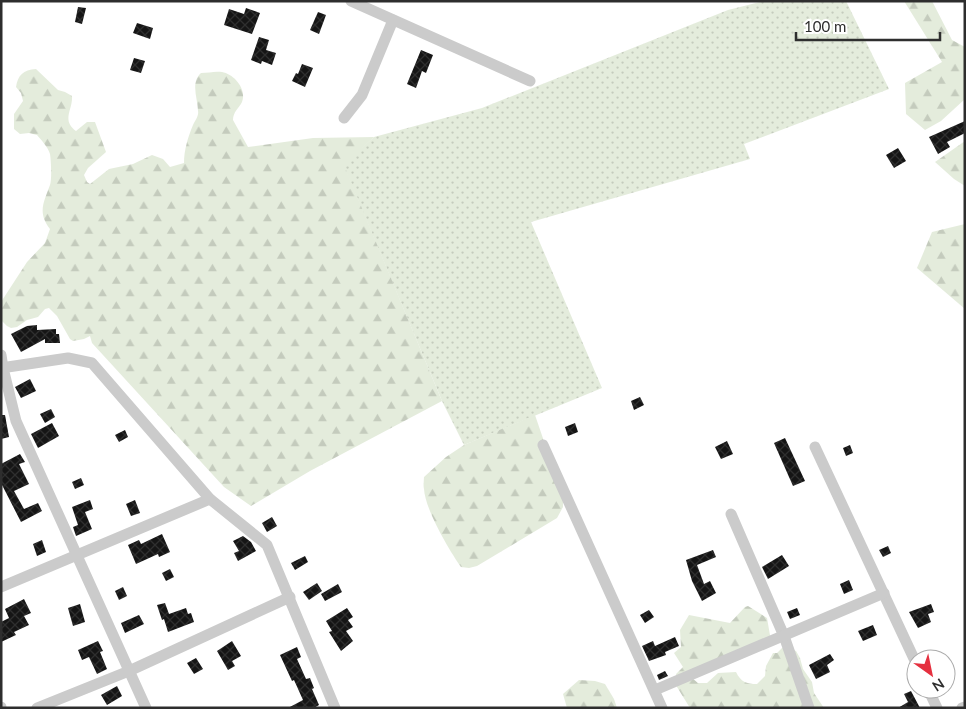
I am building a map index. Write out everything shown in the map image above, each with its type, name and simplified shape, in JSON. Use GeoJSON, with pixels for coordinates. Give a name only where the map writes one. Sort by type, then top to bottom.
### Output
{"type":"FeatureCollection","features":[{"type":"Feature","properties":{"kind":"street"},"geometry":{"type":"LineString","coordinates":[[351,1],[530,81]]}},
{"type":"Feature","properties":{"kind":"street"},"geometry":{"type":"LineString","coordinates":[[344,118],[362,95],[393,20]]}},
{"type":"Feature","properties":{"kind":"street"},"geometry":{"type":"LineString","coordinates":[[1,355],[2,368],[16,422],[146,708]]}},
{"type":"Feature","properties":{"kind":"street"},"geometry":{"type":"LineString","coordinates":[[2,368],[68,358],[92,363],[210,499],[268,545],[336,708]]}},
{"type":"Feature","properties":{"kind":"street"},"geometry":{"type":"LineString","coordinates":[[543,445],[662,708]]}},
{"type":"Feature","properties":{"kind":"street"},"geometry":{"type":"LineString","coordinates":[[815,447],[910,649]]}},
{"type":"Feature","properties":{"kind":"street"},"geometry":{"type":"LineString","coordinates":[[1,587],[210,499]]}},
{"type":"Feature","properties":{"kind":"street"},"geometry":{"type":"LineString","coordinates":[[731,514],[784,636],[809,708]]}},
{"type":"Feature","properties":{"kind":"street"},"geometry":{"type":"LineString","coordinates":[[654,690],[884,593]]}},
{"type":"Feature","properties":{"kind":"street"},"geometry":{"type":"LineString","coordinates":[[37,708],[129,671],[290,597]]}},
{"type":"Feature","properties":{"kind":"green space"},"geometry":{"type":"Polygon","coordinates":[[[764,1],[846,1],[889,89],[744,144],[750,159],[531,222],[602,388],[464,445],[442,401],[343,164],[374,137],[482,108],[728,10],[764,1]]]}},
{"type":"Feature","properties":{"kind":"green space"},"geometry":{"type":"Polygon","coordinates":[[[904,1],[932,1],[952,40],[965,47],[965,99],[941,121],[925,130],[906,114],[905,83],[942,62],[904,1]]]}},
{"type":"Feature","properties":{"kind":"green space"},"geometry":{"type":"Polygon","coordinates":[[[36,69],[58,90],[72,96],[68,119],[76,131],[87,122],[95,122],[106,152],[88,168],[84,175],[90,184],[109,169],[133,164],[152,155],[163,159],[170,167],[184,163],[188,139],[198,115],[195,86],[201,73],[227,73],[241,87],[243,92],[242,102],[233,120],[248,147],[313,138],[374,137],[344,165],[442,401],[310,471],[251,506],[224,487],[92,343],[90,336],[73,341],[70,339],[57,316],[49,308],[45,309],[38,317],[27,320],[17,327],[11,328],[7,326],[1,320],[1,302],[27,262],[45,243],[50,229],[44,217],[43,207],[51,182],[50,154],[37,135],[29,133],[20,134],[14,129],[14,114],[23,101],[21,93],[16,87],[18,79],[24,72],[36,69]]]}},
{"type":"Feature","properties":{"kind":"green space"},"geometry":{"type":"Polygon","coordinates":[[[965,141],[965,186],[935,162],[965,141]]]}},
{"type":"Feature","properties":{"kind":"green space"},"geometry":{"type":"Polygon","coordinates":[[[965,224],[965,309],[917,268],[932,232],[965,224]]]}},
{"type":"Feature","properties":{"kind":"green space"},"geometry":{"type":"Polygon","coordinates":[[[535,415],[563,497],[563,507],[557,518],[477,566],[461,567],[433,518],[425,497],[424,477],[446,457],[464,445],[535,415]]]}},
{"type":"Feature","properties":{"kind":"green space"},"geometry":{"type":"Polygon","coordinates":[[[748,606],[767,618],[771,641],[692,678],[698,683],[707,683],[718,673],[736,672],[744,682],[757,684],[765,676],[766,666],[773,653],[777,653],[786,647],[796,651],[803,669],[812,682],[814,693],[824,708],[690,708],[677,687],[676,674],[683,667],[674,653],[681,647],[680,630],[689,615],[730,623],[748,606]]]}},
{"type":"Feature","properties":{"kind":"green space"},"geometry":{"type":"Polygon","coordinates":[[[579,680],[605,684],[617,708],[567,708],[563,694],[579,680]]]}},
{"type":"Feature","properties":{"kind":"building"},"geometry":{"type":"Polygon","coordinates":[[[78,7],[86,8],[82,24],[75,22],[78,7]]]}},
{"type":"Feature","properties":{"kind":"building"},"geometry":{"type":"Polygon","coordinates":[[[246,8],[260,13],[252,34],[224,25],[229,9],[244,14],[246,8]]]}},
{"type":"Feature","properties":{"kind":"building"},"geometry":{"type":"Polygon","coordinates":[[[318,12],[326,15],[319,34],[310,30],[318,12]]]}},
{"type":"Feature","properties":{"kind":"building"},"geometry":{"type":"Polygon","coordinates":[[[137,23],[153,28],[150,39],[133,33],[137,23]]]}},
{"type":"Feature","properties":{"kind":"building"},"geometry":{"type":"Polygon","coordinates":[[[259,37],[269,40],[266,50],[276,53],[272,65],[262,61],[261,64],[251,60],[259,37]]]}},
{"type":"Feature","properties":{"kind":"building"},"geometry":{"type":"Polygon","coordinates":[[[421,50],[433,55],[426,73],[422,71],[416,88],[407,84],[421,50]]]}},
{"type":"Feature","properties":{"kind":"building"},"geometry":{"type":"Polygon","coordinates":[[[134,58],[145,61],[141,73],[130,70],[134,58]]]}},
{"type":"Feature","properties":{"kind":"building"},"geometry":{"type":"Polygon","coordinates":[[[302,64],[313,68],[305,87],[292,81],[296,73],[298,74],[302,64]]]}},
{"type":"Feature","properties":{"kind":"building"},"geometry":{"type":"Polygon","coordinates":[[[965,121],[965,133],[947,142],[950,147],[938,154],[929,137],[965,121]]]}},
{"type":"Feature","properties":{"kind":"building"},"geometry":{"type":"Polygon","coordinates":[[[898,148],[906,161],[894,168],[886,155],[898,148]]]}},
{"type":"Feature","properties":{"kind":"building"},"geometry":{"type":"Polygon","coordinates":[[[37,325],[37,330],[56,329],[56,334],[59,334],[60,343],[45,343],[45,339],[21,352],[11,334],[27,326],[37,325]]]}},
{"type":"Feature","properties":{"kind":"building"},"geometry":{"type":"Polygon","coordinates":[[[30,379],[36,391],[21,398],[15,387],[30,379]]]}},
{"type":"Feature","properties":{"kind":"building"},"geometry":{"type":"Polygon","coordinates":[[[640,397],[644,405],[634,410],[631,401],[640,397]]]}},
{"type":"Feature","properties":{"kind":"building"},"geometry":{"type":"Polygon","coordinates":[[[51,409],[55,417],[45,423],[40,414],[51,409]]]}},
{"type":"Feature","properties":{"kind":"building"},"geometry":{"type":"Polygon","coordinates":[[[1,415],[5,415],[9,437],[1,439],[1,415]]]}},
{"type":"Feature","properties":{"kind":"building"},"geometry":{"type":"Polygon","coordinates":[[[52,423],[59,436],[38,448],[31,434],[52,423]]]}},
{"type":"Feature","properties":{"kind":"building"},"geometry":{"type":"Polygon","coordinates":[[[575,423],[578,432],[568,436],[565,427],[575,423]]]}},
{"type":"Feature","properties":{"kind":"building"},"geometry":{"type":"Polygon","coordinates":[[[125,430],[128,437],[119,442],[115,435],[125,430]]]}},
{"type":"Feature","properties":{"kind":"building"},"geometry":{"type":"Polygon","coordinates":[[[785,438],[805,481],[793,486],[774,443],[785,438]]]}},
{"type":"Feature","properties":{"kind":"building"},"geometry":{"type":"Polygon","coordinates":[[[727,441],[733,454],[721,459],[715,447],[727,441]]]}},
{"type":"Feature","properties":{"kind":"building"},"geometry":{"type":"Polygon","coordinates":[[[850,445],[853,453],[846,456],[843,448],[850,445]]]}},
{"type":"Feature","properties":{"kind":"building"},"geometry":{"type":"Polygon","coordinates":[[[20,454],[25,462],[19,464],[29,484],[14,491],[24,509],[38,503],[42,511],[21,522],[1,483],[1,464],[20,454]]]}},
{"type":"Feature","properties":{"kind":"building"},"geometry":{"type":"Polygon","coordinates":[[[81,478],[84,485],[75,489],[72,482],[81,478]]]}},
{"type":"Feature","properties":{"kind":"building"},"geometry":{"type":"Polygon","coordinates":[[[90,500],[93,509],[85,512],[92,529],[76,536],[73,527],[78,525],[72,507],[90,500]]]}},
{"type":"Feature","properties":{"kind":"building"},"geometry":{"type":"Polygon","coordinates":[[[135,500],[140,513],[131,516],[126,504],[135,500]]]}},
{"type":"Feature","properties":{"kind":"building"},"geometry":{"type":"Polygon","coordinates":[[[272,517],[277,526],[267,532],[262,523],[272,517]]]}},
{"type":"Feature","properties":{"kind":"building"},"geometry":{"type":"Polygon","coordinates":[[[162,534],[170,552],[159,557],[158,554],[136,564],[128,545],[139,540],[141,544],[162,534]]]}},
{"type":"Feature","properties":{"kind":"building"},"geometry":{"type":"Polygon","coordinates":[[[243,536],[251,542],[256,551],[238,561],[234,553],[239,551],[233,541],[243,536]]]}},
{"type":"Feature","properties":{"kind":"building"},"geometry":{"type":"Polygon","coordinates":[[[42,540],[46,552],[37,556],[33,544],[42,540]]]}},
{"type":"Feature","properties":{"kind":"building"},"geometry":{"type":"Polygon","coordinates":[[[888,546],[891,553],[883,557],[879,550],[888,546]]]}},
{"type":"Feature","properties":{"kind":"building"},"geometry":{"type":"Polygon","coordinates":[[[713,550],[716,557],[697,565],[704,584],[710,581],[716,593],[702,601],[692,581],[686,560],[713,550]]]}},
{"type":"Feature","properties":{"kind":"building"},"geometry":{"type":"Polygon","coordinates":[[[782,555],[789,566],[768,579],[762,567],[782,555]]]}},
{"type":"Feature","properties":{"kind":"building"},"geometry":{"type":"Polygon","coordinates":[[[305,556],[308,562],[295,570],[291,563],[305,556]]]}},
{"type":"Feature","properties":{"kind":"building"},"geometry":{"type":"Polygon","coordinates":[[[170,569],[174,577],[166,581],[162,573],[170,569]]]}},
{"type":"Feature","properties":{"kind":"building"},"geometry":{"type":"Polygon","coordinates":[[[849,580],[853,590],[844,594],[840,584],[849,580]]]}},
{"type":"Feature","properties":{"kind":"building"},"geometry":{"type":"Polygon","coordinates":[[[317,583],[322,591],[309,600],[303,592],[317,583]]]}},
{"type":"Feature","properties":{"kind":"building"},"geometry":{"type":"Polygon","coordinates":[[[338,584],[342,592],[325,601],[321,594],[338,584]]]}},
{"type":"Feature","properties":{"kind":"building"},"geometry":{"type":"Polygon","coordinates":[[[123,587],[127,596],[119,600],[115,591],[123,587]]]}},
{"type":"Feature","properties":{"kind":"building"},"geometry":{"type":"Polygon","coordinates":[[[24,599],[31,613],[24,616],[29,625],[14,632],[16,635],[1,642],[1,622],[9,618],[5,609],[24,599]]]}},
{"type":"Feature","properties":{"kind":"building"},"geometry":{"type":"Polygon","coordinates":[[[165,603],[169,614],[186,608],[188,614],[191,613],[194,622],[168,632],[157,605],[165,603]]]}},
{"type":"Feature","properties":{"kind":"building"},"geometry":{"type":"Polygon","coordinates":[[[80,604],[85,622],[73,626],[68,608],[80,604]]]}},
{"type":"Feature","properties":{"kind":"building"},"geometry":{"type":"Polygon","coordinates":[[[931,604],[934,612],[928,614],[931,622],[918,628],[909,612],[931,604]]]}},
{"type":"Feature","properties":{"kind":"building"},"geometry":{"type":"Polygon","coordinates":[[[347,608],[353,617],[348,620],[353,627],[346,631],[353,641],[341,651],[329,632],[332,631],[326,621],[347,608]]]}},
{"type":"Feature","properties":{"kind":"building"},"geometry":{"type":"Polygon","coordinates":[[[797,608],[800,615],[790,619],[787,612],[797,608]]]}},
{"type":"Feature","properties":{"kind":"building"},"geometry":{"type":"Polygon","coordinates":[[[649,610],[654,617],[645,623],[640,615],[649,610]]]}},
{"type":"Feature","properties":{"kind":"building"},"geometry":{"type":"Polygon","coordinates":[[[139,615],[144,624],[125,633],[121,623],[139,615]]]}},
{"type":"Feature","properties":{"kind":"building"},"geometry":{"type":"Polygon","coordinates":[[[873,625],[877,635],[863,641],[858,631],[873,625]]]}},
{"type":"Feature","properties":{"kind":"building"},"geometry":{"type":"Polygon","coordinates":[[[675,637],[679,646],[665,652],[666,655],[649,661],[642,646],[653,641],[655,646],[675,637]]]}},
{"type":"Feature","properties":{"kind":"building"},"geometry":{"type":"Polygon","coordinates":[[[98,641],[103,651],[100,652],[107,669],[97,674],[89,657],[82,660],[78,650],[98,641]]]}},
{"type":"Feature","properties":{"kind":"building"},"geometry":{"type":"Polygon","coordinates":[[[232,641],[241,656],[232,661],[235,666],[228,670],[217,651],[232,641]]]}},
{"type":"Feature","properties":{"kind":"building"},"geometry":{"type":"Polygon","coordinates":[[[297,647],[301,657],[297,659],[306,679],[310,678],[314,688],[312,689],[319,705],[314,708],[288,708],[303,700],[280,655],[297,647]]]}},
{"type":"Feature","properties":{"kind":"building"},"geometry":{"type":"Polygon","coordinates":[[[830,654],[834,660],[827,665],[830,672],[816,679],[809,665],[830,654]]]}},
{"type":"Feature","properties":{"kind":"building"},"geometry":{"type":"Polygon","coordinates":[[[196,658],[203,669],[194,674],[187,663],[196,658]]]}},
{"type":"Feature","properties":{"kind":"building"},"geometry":{"type":"Polygon","coordinates":[[[665,671],[668,676],[659,680],[657,675],[665,671]]]}},
{"type":"Feature","properties":{"kind":"building"},"geometry":{"type":"Polygon","coordinates":[[[117,686],[122,696],[107,705],[101,695],[117,686]]]}},
{"type":"Feature","properties":{"kind":"building"},"geometry":{"type":"Polygon","coordinates":[[[906,699],[915,699],[920,708],[898,708],[908,702],[906,699]]]}}]}
